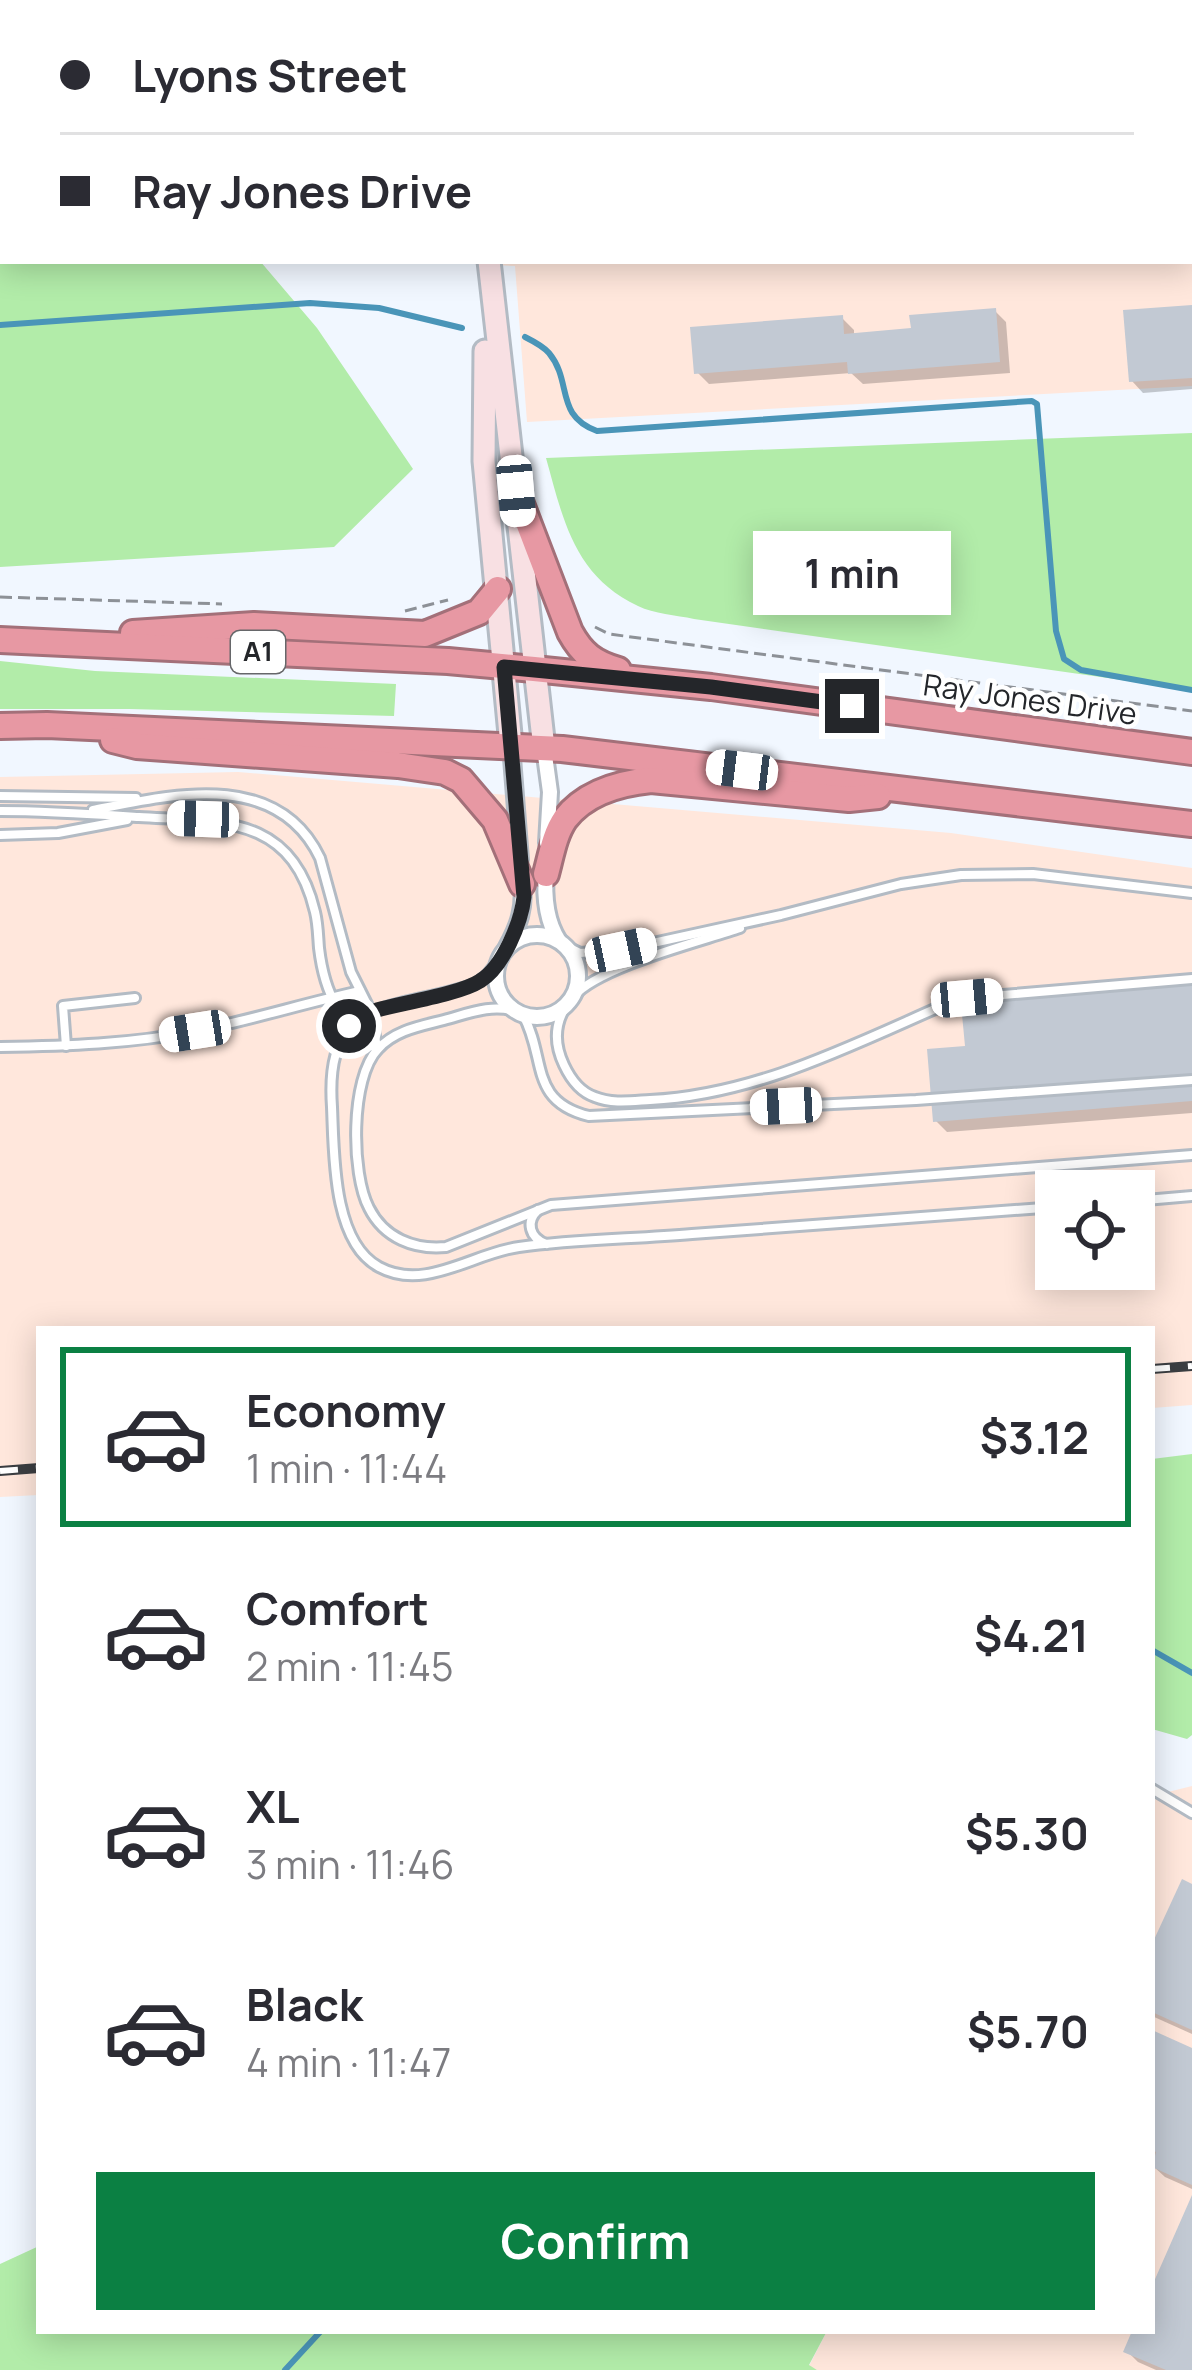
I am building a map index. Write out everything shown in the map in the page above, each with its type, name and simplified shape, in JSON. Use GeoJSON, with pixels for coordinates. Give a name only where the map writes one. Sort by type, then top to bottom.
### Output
{"type":"FeatureCollection","features":[{"type":"Feature","properties":{"kind":"highway"},"geometry":{"type":"LineString","coordinates":[[516,491],[580,649],[596,663],[648,680]]}},
{"type":"Feature","properties":{"kind":"highway"},"geometry":{"type":"LineString","coordinates":[[6,640],[254,626],[425,634],[479,612],[498,589]]}},
{"type":"Feature","properties":{"kind":"highway","name":"Ray Jones Drive"},"geometry":{"type":"LineString","coordinates":[[6,640],[534,669],[1192,752]]}},
{"type":"Feature","properties":{"kind":"highway"},"geometry":{"type":"LineString","coordinates":[[47,724],[137,746],[445,772],[461,780],[495,820],[522,884]]}},
{"type":"Feature","properties":{"kind":"highway"},"geometry":{"type":"LineString","coordinates":[[0,725],[512,745],[1192,824]]}},
{"type":"Feature","properties":{"kind":"highway"},"geometry":{"type":"LineString","coordinates":[[546,874],[566,818],[602,791],[627,782],[650,780],[849,799],[922,791]]}},
{"type":"Feature","properties":{"kind":"street"},"geometry":{"type":"LineString","coordinates":[[478,264],[485,357],[484,460],[524,897],[520,923],[502,954],[497,983],[501,996],[519,1013],[547,1016],[570,1001],[578,970],[551,926],[544,892],[550,792],[489,264]]}},
{"type":"Feature","properties":{"kind":"street"},"geometry":{"type":"LineString","coordinates":[[502,954],[536,934],[562,944]]}},
{"type":"Feature","properties":{"kind":"lane"},"geometry":{"type":"LineString","coordinates":[[85,812],[182,795],[242,796],[273,807],[300,828],[320,858],[351,972],[371,1012],[377,1050]]}},
{"type":"Feature","properties":{"kind":"lane"},"geometry":{"type":"LineString","coordinates":[[0,796],[155,798]]}},
{"type":"Feature","properties":{"kind":"lane"},"geometry":{"type":"LineString","coordinates":[[0,811],[203,819],[238,825],[274,841],[297,864],[311,896],[332,997],[349,1026],[377,1050]]}},
{"type":"Feature","properties":{"kind":"lane"},"geometry":{"type":"LineString","coordinates":[[0,835],[58,833],[140,817]]}},
{"type":"Feature","properties":{"kind":"lane"},"geometry":{"type":"LineString","coordinates":[[562,944],[580,953],[621,950],[901,884],[992,873],[1192,893]]}},
{"type":"Feature","properties":{"kind":"lane"},"geometry":{"type":"LineString","coordinates":[[782,915],[606,973],[584,985],[557,1026],[565,1067],[578,1088],[608,1101],[656,1100],[722,1090],[812,1063],[967,998],[1192,979]]}},
{"type":"Feature","properties":{"kind":"lane"},"geometry":{"type":"LineString","coordinates":[[502,954],[488,975],[475,984],[371,1012],[349,1026],[339,1040],[330,1078],[337,1185],[360,1251],[382,1269],[408,1275],[435,1272],[519,1247],[1035,1209]]}},
{"type":"Feature","properties":{"kind":"lane"},"geometry":{"type":"LineString","coordinates":[[0,1047],[137,1041],[360,991]]}},
{"type":"Feature","properties":{"kind":"lane"},"geometry":{"type":"LineString","coordinates":[[66,1046],[63,1006],[135,998]]}},
{"type":"Feature","properties":{"kind":"lane"},"geometry":{"type":"LineString","coordinates":[[1192,1080],[916,1100],[590,1115],[575,1112],[551,1096],[542,1080],[530,1028],[519,1013],[491,1006],[397,1034],[377,1050],[361,1083],[356,1133],[369,1209],[388,1232],[408,1244],[431,1248],[446,1247],[544,1206],[1192,1155]]}},
{"type":"Feature","properties":{"kind":"lane"},"geometry":{"type":"LineString","coordinates":[[1155,1199],[1192,1196]]}},
{"type":"Feature","properties":{"kind":"lane"},"geometry":{"type":"LineString","coordinates":[[544,1206],[534,1213],[530,1225],[533,1237],[550,1245]]}},
{"type":"Feature","properties":{"kind":"lane"},"geometry":{"type":"LineString","coordinates":[[1155,1791],[1192,1813]]}},
{"type":"Feature","properties":{"kind":"path"},"geometry":{"type":"LineString","coordinates":[[570,632],[584,625],[609,634],[1192,711]]}},
{"type":"Feature","properties":{"kind":"shaded area"},"geometry":{"type":"Polygon","coordinates":[[[473,264],[1192,264],[1192,386],[527,422],[515,266],[473,264]]]}},
{"type":"Feature","properties":{"kind":"shaded area"},"geometry":{"type":"Polygon","coordinates":[[[238,772],[951,833],[1192,868],[1192,1405],[1155,1408],[1155,1326],[36,1326],[36,1495],[0,1497],[0,777],[238,772]]]}},
{"type":"Feature","properties":{"kind":"shaded area"},"geometry":{"type":"Polygon","coordinates":[[[1192,1786],[1192,2370],[817,2370],[809,2366],[825,2334],[1155,2334],[1155,1795],[1192,1786]]]}},
{"type":"Feature","properties":{"kind":"green space"},"geometry":{"type":"Polygon","coordinates":[[[0,264],[263,264],[317,328],[413,469],[334,547],[0,567],[0,264]]]}},
{"type":"Feature","properties":{"kind":"green space"},"geometry":{"type":"Polygon","coordinates":[[[1192,433],[1192,690],[644,609],[616,594],[585,562],[566,524],[546,458],[1192,433]]]}},
{"type":"Feature","properties":{"kind":"green space"},"geometry":{"type":"Polygon","coordinates":[[[0,661],[95,671],[396,684],[394,716],[0,709],[0,661]]]}},
{"type":"Feature","properties":{"kind":"green space"},"geometry":{"type":"Polygon","coordinates":[[[1192,1454],[1192,1735],[1187,1739],[1155,1730],[1155,1459],[1192,1454]]]}},
{"type":"Feature","properties":{"kind":"green space"},"geometry":{"type":"Polygon","coordinates":[[[36,2247],[36,2334],[825,2334],[809,2365],[817,2370],[0,2370],[0,2264],[36,2247]]]}},
{"type":"Feature","properties":{"kind":"building"},"geometry":{"type":"Polygon","coordinates":[[[1192,305],[1192,378],[1129,382],[1123,310],[1192,305]]]}},
{"type":"Feature","properties":{"kind":"building"},"geometry":{"type":"Polygon","coordinates":[[[996,308],[1000,362],[848,374],[847,362],[694,374],[690,327],[843,315],[844,334],[911,328],[909,315],[996,308]]]}},
{"type":"Feature","properties":{"kind":"building"},"geometry":{"type":"Polygon","coordinates":[[[1192,985],[1192,1101],[933,1122],[927,1049],[965,1046],[961,1004],[1192,985]]]}},
{"type":"Feature","properties":{"kind":"building"},"geometry":{"type":"Polygon","coordinates":[[[1182,1879],[1192,1884],[1192,2030],[1155,2013],[1155,1938],[1182,1879]]]}},
{"type":"Feature","properties":{"kind":"building"},"geometry":{"type":"Polygon","coordinates":[[[1155,2031],[1192,2048],[1192,2185],[1155,2168],[1155,2031]]]}},
{"type":"Feature","properties":{"kind":"building"},"geometry":{"type":"Polygon","coordinates":[[[1192,2195],[1192,2370],[1166,2370],[1123,2352],[1131,2334],[1155,2334],[1155,2279],[1192,2195]]]}},
{"type":"Feature","properties":{"kind":"waterway"},"geometry":{"type":"LineString","coordinates":[[0,325],[310,303],[379,308],[462,328]]}},
{"type":"Feature","properties":{"kind":"waterway"},"geometry":{"type":"LineString","coordinates":[[525,337],[549,353],[561,375],[569,407],[597,431],[1032,401],[1037,404],[1056,631],[1064,659],[1081,670],[1192,690]]}},
{"type":"Feature","properties":{"kind":"waterway"},"geometry":{"type":"LineString","coordinates":[[1155,1652],[1192,1673]]}},
{"type":"Feature","properties":{"kind":"waterway"},"geometry":{"type":"LineString","coordinates":[[285,2370],[318,2334]]}},
{"type":"Feature","properties":{"kind":"railway"},"geometry":{"type":"LineString","coordinates":[[1155,1369],[1192,1366]]}},
{"type":"Feature","properties":{"kind":"railway"},"geometry":{"type":"LineString","coordinates":[[0,1471],[36,1468]]}},
{"type":"Feature","properties":{"kind":"route"},"geometry":{"type":"LineString","coordinates":[[349,1026],[377,1010],[481,981],[520,923],[524,897],[504,667],[852,706]]}}]}
